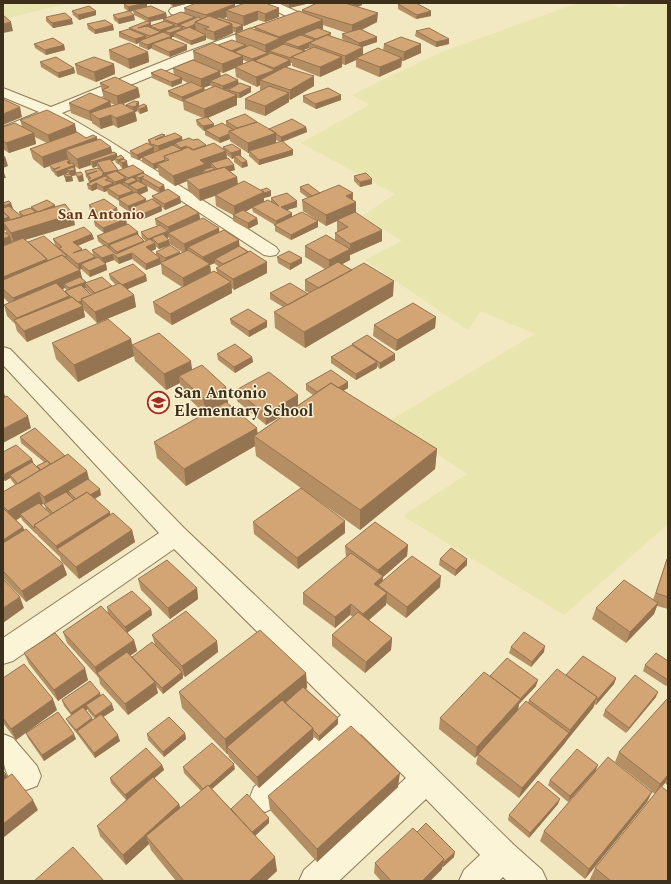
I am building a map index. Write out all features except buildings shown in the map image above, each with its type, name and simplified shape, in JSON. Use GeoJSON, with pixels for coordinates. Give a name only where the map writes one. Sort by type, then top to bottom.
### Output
{"type":"FeatureCollection","features":[{"type":"Feature","properties":{"kind":"street"},"geometry":{"type":"LineString","coordinates":[[174,11],[200,3]]}},
{"type":"Feature","properties":{"kind":"street"},"geometry":{"type":"LineString","coordinates":[[3,132],[50,112],[302,13],[268,3]]}},
{"type":"Feature","properties":{"kind":"street"},"geometry":{"type":"LineString","coordinates":[[3,92],[50,112],[103,143],[270,251]]}},
{"type":"Feature","properties":{"kind":"street"},"geometry":{"type":"LineString","coordinates":[[3,353],[175,535],[362,715],[503,856],[532,881]]}},
{"type":"Feature","properties":{"kind":"street"},"geometry":{"type":"LineString","coordinates":[[3,653],[175,535]]}},
{"type":"Feature","properties":{"kind":"street"},"geometry":{"type":"LineString","coordinates":[[265,797],[362,715]]}},
{"type":"Feature","properties":{"kind":"street"},"geometry":{"type":"LineString","coordinates":[[3,747],[26,776]]}},
{"type":"Feature","properties":{"kind":"street"},"geometry":{"type":"LineString","coordinates":[[316,881],[427,779]]}},
{"type":"Feature","properties":{"kind":"street"},"geometry":{"type":"LineString","coordinates":[[475,881],[503,856]]}},
{"type":"Feature","properties":{"kind":"shaded area"},"geometry":{"type":"Polygon","coordinates":[[[3,3],[70,3],[3,19],[3,3]]]}},
{"type":"Feature","properties":{"kind":"shaded area"},"geometry":{"type":"Polygon","coordinates":[[[578,3],[608,3],[620,7],[632,3],[668,3],[668,524],[564,615],[403,516],[467,474],[389,421],[535,334],[481,311],[468,330],[365,260],[402,241],[362,216],[395,194],[301,143],[369,105],[352,95],[439,53],[578,3]]]}},
{"type":"Feature","properties":{"kind":"place","name":"San Antonio Elementary School"},"geometry":{"type":"Point","coordinates":[159,402]}},
{"type":"Feature","properties":{"kind":"district","name":"San Antonio"},"geometry":{"type":"Point","coordinates":[101,214]}}]}
